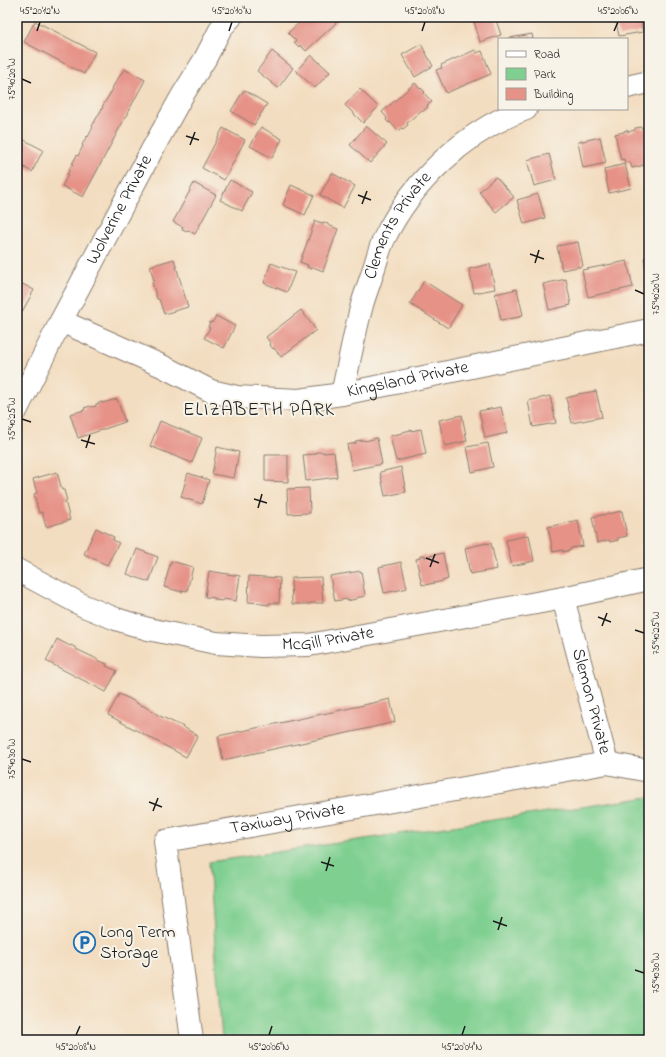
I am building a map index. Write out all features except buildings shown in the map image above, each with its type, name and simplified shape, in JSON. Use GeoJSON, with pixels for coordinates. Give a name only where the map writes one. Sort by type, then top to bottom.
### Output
{"type":"FeatureCollection","features":[{"type":"Feature","properties":{"kind":"street","name":"Wolverine Private"},"geometry":{"type":"LineString","coordinates":[[17,409],[60,321],[182,96],[205,59],[221,28],[231,17]]}},
{"type":"Feature","properties":{"kind":"street"},"geometry":{"type":"LineString","coordinates":[[628,87],[649,82]]}},
{"type":"Feature","properties":{"kind":"street","name":"Clements Private"},"geometry":{"type":"LineString","coordinates":[[342,394],[364,298],[384,240],[401,209],[428,175],[467,140],[510,114],[523,110]]}},
{"type":"Feature","properties":{"kind":"street","name":"Kingsland Private"},"geometry":{"type":"LineString","coordinates":[[60,321],[162,366],[211,391],[237,397],[299,400],[342,394],[649,330]]}},
{"type":"Feature","properties":{"kind":"street","name":"McGill Private"},"geometry":{"type":"LineString","coordinates":[[17,570],[84,606],[116,619],[155,631],[216,643],[261,646],[309,645],[563,598],[649,579]]}},
{"type":"Feature","properties":{"kind":"street","name":"Slemon Private"},"geometry":{"type":"LineString","coordinates":[[563,598],[607,763],[649,771]]}},
{"type":"Feature","properties":{"kind":"street","name":"Taxiway Private"},"geometry":{"type":"LineString","coordinates":[[192,1040],[165,841],[607,763]]}},
{"type":"Feature","properties":{"kind":"green space"},"geometry":{"type":"Polygon","coordinates":[[[649,797],[649,1040],[222,1040],[209,862],[649,797]]]}},
{"type":"Feature","properties":{"kind":"place","name":"Long Term Storage"},"geometry":{"type":"Point","coordinates":[85,943]}},
{"type":"Feature","properties":{"kind":"district","name":"ELIZABETH PARK"},"geometry":{"type":"Point","coordinates":[259,410]}}]}
